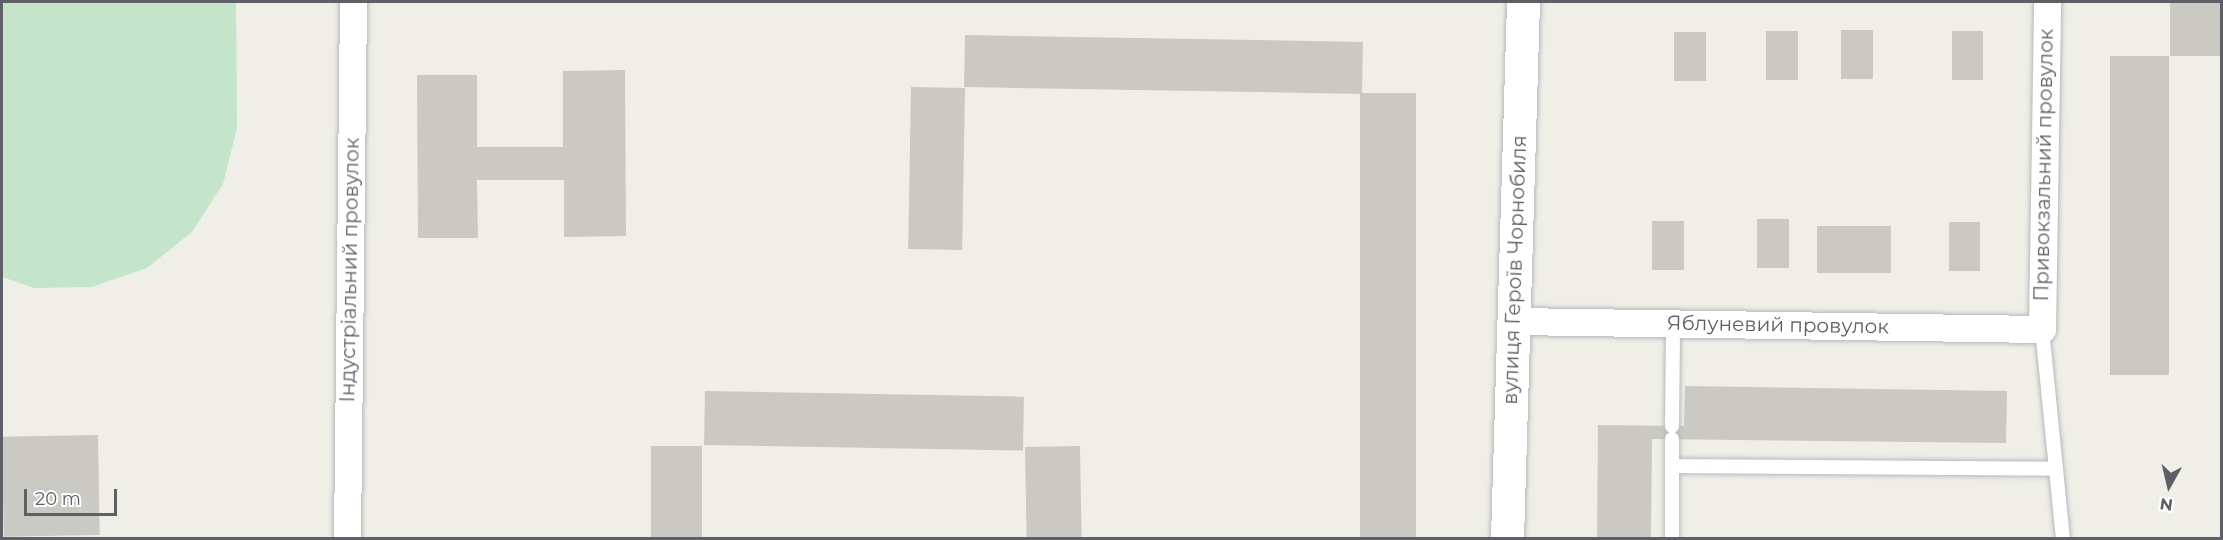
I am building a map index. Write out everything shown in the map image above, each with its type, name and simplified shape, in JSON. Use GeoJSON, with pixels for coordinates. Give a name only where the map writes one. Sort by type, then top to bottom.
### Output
{"type":"FeatureCollection","features":[{"type":"Feature","properties":{"kind":"street","name":"Індустріальний провулок"},"geometry":{"type":"LineString","coordinates":[[347,538],[353,2]]}},
{"type":"Feature","properties":{"kind":"street","name":"вулиця Героїв Чорнобиля"},"geometry":{"type":"LineString","coordinates":[[1507,538],[1523,2]]}},
{"type":"Feature","properties":{"kind":"street","name":"Привокзальний провулок"},"geometry":{"type":"LineString","coordinates":[[2042,329],[2047,2]]}},
{"type":"Feature","properties":{"kind":"street","name":"Яблуневий провулок"},"geometry":{"type":"LineString","coordinates":[[1514,321],[2042,329]]}},
{"type":"Feature","properties":{"kind":"lane"},"geometry":{"type":"LineString","coordinates":[[1672,538],[1673,324]]}},
{"type":"Feature","properties":{"kind":"lane"},"geometry":{"type":"LineString","coordinates":[[2042,329],[2063,538]]}},
{"type":"Feature","properties":{"kind":"lane"},"geometry":{"type":"LineString","coordinates":[[1672,466],[2056,469]]}},
{"type":"Feature","properties":{"kind":"green space"},"geometry":{"type":"Polygon","coordinates":[[[2,2],[236,2],[237,128],[223,184],[192,232],[147,268],[92,287],[34,288],[2,277],[2,2]]]}},
{"type":"Feature","properties":{"kind":"building"},"geometry":{"type":"Polygon","coordinates":[[[2170,2],[2222,2],[2222,56],[2170,56],[2170,2]]]}},
{"type":"Feature","properties":{"kind":"building"},"geometry":{"type":"Polygon","coordinates":[[[1841,30],[1873,30],[1873,79],[1841,79],[1841,30]]]}},
{"type":"Feature","properties":{"kind":"building"},"geometry":{"type":"Polygon","coordinates":[[[1766,31],[1798,31],[1798,80],[1766,80],[1766,31]]]}},
{"type":"Feature","properties":{"kind":"building"},"geometry":{"type":"Polygon","coordinates":[[[1952,31],[1983,31],[1983,80],[1952,80],[1952,31]]]}},
{"type":"Feature","properties":{"kind":"building"},"geometry":{"type":"Polygon","coordinates":[[[1674,32],[1706,32],[1706,81],[1674,81],[1674,32]]]}},
{"type":"Feature","properties":{"kind":"building"},"geometry":{"type":"Polygon","coordinates":[[[965,35],[1363,42],[1362,94],[964,87],[965,35]]]}},
{"type":"Feature","properties":{"kind":"building"},"geometry":{"type":"Polygon","coordinates":[[[2110,56],[2169,56],[2169,375],[2110,375],[2110,56]]]}},
{"type":"Feature","properties":{"kind":"building"},"geometry":{"type":"Polygon","coordinates":[[[625,70],[626,236],[564,237],[564,180],[477,180],[478,238],[418,238],[417,75],[477,75],[477,147],[563,147],[563,71],[625,70]]]}},
{"type":"Feature","properties":{"kind":"building"},"geometry":{"type":"Polygon","coordinates":[[[911,87],[965,88],[962,250],[908,249],[911,87]]]}},
{"type":"Feature","properties":{"kind":"building"},"geometry":{"type":"Polygon","coordinates":[[[1360,93],[1416,93],[1416,538],[1360,538],[1360,93]]]}},
{"type":"Feature","properties":{"kind":"building"},"geometry":{"type":"Polygon","coordinates":[[[1757,219],[1789,219],[1789,268],[1757,268],[1757,219]]]}},
{"type":"Feature","properties":{"kind":"building"},"geometry":{"type":"Polygon","coordinates":[[[1652,221],[1684,221],[1684,270],[1652,270],[1652,221]]]}},
{"type":"Feature","properties":{"kind":"building"},"geometry":{"type":"Polygon","coordinates":[[[1949,222],[1980,222],[1980,271],[1949,271],[1949,222]]]}},
{"type":"Feature","properties":{"kind":"building"},"geometry":{"type":"Polygon","coordinates":[[[1817,226],[1891,226],[1891,273],[1817,273],[1817,226]]]}},
{"type":"Feature","properties":{"kind":"building"},"geometry":{"type":"Polygon","coordinates":[[[1685,386],[2007,391],[2006,443],[1652,439],[1651,538],[1597,538],[1598,425],[1684,426],[1685,386]]]}},
{"type":"Feature","properties":{"kind":"building"},"geometry":{"type":"Polygon","coordinates":[[[705,391],[1024,397],[1023,451],[704,445],[705,391]]]}},
{"type":"Feature","properties":{"kind":"building"},"geometry":{"type":"Polygon","coordinates":[[[98,435],[100,535],[4,537],[2,437],[98,435]]]}},
{"type":"Feature","properties":{"kind":"building"},"geometry":{"type":"Polygon","coordinates":[[[651,446],[702,446],[702,538],[651,538],[651,446]]]}},
{"type":"Feature","properties":{"kind":"building"},"geometry":{"type":"Polygon","coordinates":[[[1080,446],[1082,538],[1027,538],[1025,447],[1080,446]]]}}]}
